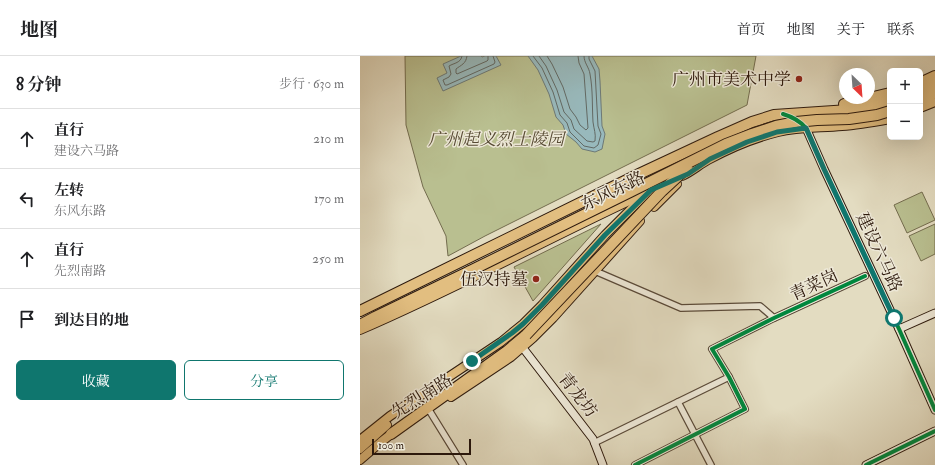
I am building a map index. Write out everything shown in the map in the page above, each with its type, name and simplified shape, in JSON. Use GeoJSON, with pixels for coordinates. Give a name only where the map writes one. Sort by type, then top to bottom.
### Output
{"type":"FeatureCollection","features":[{"type":"Feature","properties":{"kind":"highway"},"geometry":{"type":"LineString","coordinates":[[923,82],[935,76]]}},
{"type":"Feature","properties":{"kind":"highway"},"geometry":{"type":"LineString","coordinates":[[923,94],[935,84]]}},
{"type":"Feature","properties":{"kind":"highway"},"geometry":{"type":"LineString","coordinates":[[923,96],[935,93]]}},
{"type":"Feature","properties":{"kind":"highway","name":"东风东路"},"geometry":{"type":"LineString","coordinates":[[639,174],[732,124],[758,113],[784,108],[841,105],[887,94]]}},
{"type":"Feature","properties":{"kind":"highway","name":"东风东路"},"geometry":{"type":"LineString","coordinates":[[360,311],[639,174],[760,119],[783,114],[850,110],[887,103]]}},
{"type":"Feature","properties":{"kind":"highway"},"geometry":{"type":"LineString","coordinates":[[360,325],[726,144],[776,126],[796,122],[849,119],[887,112]]}},
{"type":"Feature","properties":{"kind":"highway"},"geometry":{"type":"LineString","coordinates":[[391,434],[507,351],[526,335],[662,191],[699,158]]}},
{"type":"Feature","properties":{"kind":"main road"},"geometry":{"type":"LineString","coordinates":[[923,107],[935,102]]}},
{"type":"Feature","properties":{"kind":"main road","name":"东风东路"},"geometry":{"type":"LineString","coordinates":[[360,330],[443,292],[651,190],[688,174],[710,159],[747,142],[777,132],[806,128],[855,125],[887,120]]}},
{"type":"Feature","properties":{"kind":"main road","name":"先烈南路"},"geometry":{"type":"LineString","coordinates":[[360,440],[390,416],[501,342],[523,324],[617,222],[690,154],[705,143]]}},
{"type":"Feature","properties":{"kind":"main road","name":"先烈南路"},"geometry":{"type":"LineString","coordinates":[[360,460],[391,434],[491,371],[523,348],[553,318],[658,202],[688,174]]}},
{"type":"Feature","properties":{"kind":"main road"},"geometry":{"type":"LineString","coordinates":[[600,240],[607,240],[613,246],[613,251]]}},
{"type":"Feature","properties":{"kind":"main road","name":"先烈南路"},"geometry":{"type":"LineString","coordinates":[[360,449],[414,400]]}},
{"type":"Feature","properties":{"kind":"street"},"geometry":{"type":"LineString","coordinates":[[783,114],[791,116],[802,123],[806,128]]}},
{"type":"Feature","properties":{"kind":"street","name":"建设六马路"},"geometry":{"type":"LineString","coordinates":[[806,128],[935,410]]}},
{"type":"Feature","properties":{"kind":"street","name":"青菜岗"},"geometry":{"type":"LineString","coordinates":[[595,271],[681,308],[760,306],[774,318],[865,276]]}},
{"type":"Feature","properties":{"kind":"street"},"geometry":{"type":"LineString","coordinates":[[899,329],[935,313]]}},
{"type":"Feature","properties":{"kind":"street"},"geometry":{"type":"LineString","coordinates":[[635,465],[745,410],[730,377],[712,349],[774,318]]}},
{"type":"Feature","properties":{"kind":"street","name":"青龙坊"},"geometry":{"type":"LineString","coordinates":[[523,348],[593,439],[603,465]]}},
{"type":"Feature","properties":{"kind":"street"},"geometry":{"type":"LineString","coordinates":[[594,443],[730,377]]}},
{"type":"Feature","properties":{"kind":"street"},"geometry":{"type":"LineString","coordinates":[[678,402],[711,465]]}},
{"type":"Feature","properties":{"kind":"street"},"geometry":{"type":"LineString","coordinates":[[429,410],[463,465]]}},
{"type":"Feature","properties":{"kind":"street"},"geometry":{"type":"LineString","coordinates":[[866,465],[935,431]]}},
{"type":"Feature","properties":{"kind":"green space","name":"广州起义烈士陵园"},"geometry":{"type":"Polygon","coordinates":[[[405,56],[756,56],[747,105],[448,256],[446,236],[423,187],[406,125],[405,56]]]}},
{"type":"Feature","properties":{"kind":"green space"},"geometry":{"type":"Polygon","coordinates":[[[922,192],[935,220],[907,233],[894,205],[922,192]]]}},
{"type":"Feature","properties":{"kind":"green space"},"geometry":{"type":"Polygon","coordinates":[[[601,224],[533,301],[514,267],[601,224]]]}},
{"type":"Feature","properties":{"kind":"green space"},"geometry":{"type":"Polygon","coordinates":[[[935,224],[935,254],[921,261],[909,236],[935,224]]]}},
{"type":"Feature","properties":{"kind":"water"},"geometry":{"type":"Polygon","coordinates":[[[461,56],[496,56],[501,65],[443,91],[437,78],[447,73],[443,64],[461,56]]]}},
{"type":"Feature","properties":{"kind":"water"},"geometry":{"type":"Polygon","coordinates":[[[528,56],[592,56],[599,69],[602,126],[605,134],[602,149],[595,152],[582,149],[566,134],[563,125],[556,117],[549,94],[538,70],[528,56]]]}},
{"type":"Feature","properties":{"kind":"cycle path"},"geometry":{"type":"LineString","coordinates":[[783,114],[790,116],[806,128],[935,410]]}},
{"type":"Feature","properties":{"kind":"cycle path"},"geometry":{"type":"LineString","coordinates":[[635,465],[745,409],[729,377],[712,349],[774,318],[865,276]]}},
{"type":"Feature","properties":{"kind":"cycle path"},"geometry":{"type":"LineString","coordinates":[[866,465],[935,431]]}},
{"type":"Feature","properties":{"kind":"place","name":"广州市美术中学"},"geometry":{"type":"Point","coordinates":[799,79]}},
{"type":"Feature","properties":{"kind":"place","name":"伍汉持墓"},"geometry":{"type":"Point","coordinates":[536,279]}},
{"type":"Feature","properties":{"kind":"route"},"geometry":{"type":"LineString","coordinates":[[472,361],[523,324],[617,222],[651,190],[688,174],[721,153],[757,138],[777,132],[806,128],[894,318]]}}]}
